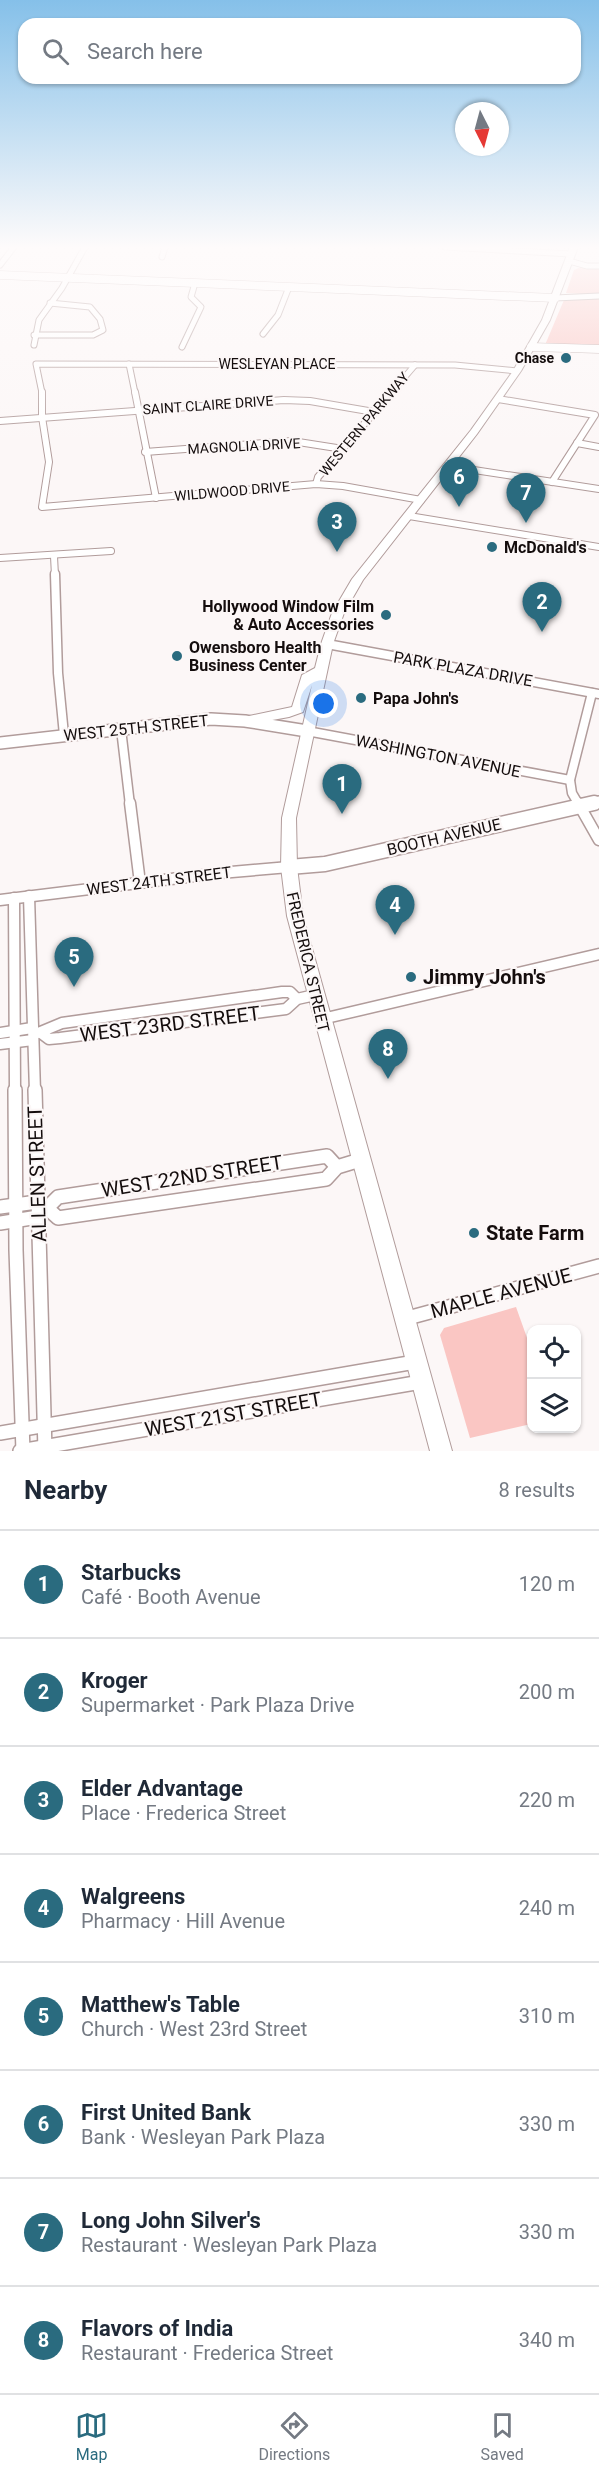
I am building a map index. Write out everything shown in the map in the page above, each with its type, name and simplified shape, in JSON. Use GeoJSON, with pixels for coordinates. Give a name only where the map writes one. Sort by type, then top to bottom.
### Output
{"type":"FeatureCollection","features":[{"type":"Feature","properties":{"kind":"main road","name":"FREDERICA STREET"},"geometry":{"type":"LineString","coordinates":[[441,1451],[315,995],[296,916],[288,867],[289,818],[327,644],[338,613],[352,588],[498,399],[531,347],[547,315]]}},
{"type":"Feature","properties":{"kind":"main road"},"geometry":{"type":"LineString","coordinates":[[245,721],[289,713],[298,709],[308,675],[321,670]]}},
{"type":"Feature","properties":{"kind":"street"},"geometry":{"type":"LineString","coordinates":[[34,345],[37,320],[41,315]]}},
{"type":"Feature","properties":{"kind":"street"},"geometry":{"type":"LineString","coordinates":[[34,335],[93,335],[103,330],[96,315]]}},
{"type":"Feature","properties":{"kind":"street"},"geometry":{"type":"LineString","coordinates":[[182,346],[197,315]]}},
{"type":"Feature","properties":{"kind":"street"},"geometry":{"type":"LineString","coordinates":[[263,334],[278,315]]}},
{"type":"Feature","properties":{"kind":"street"},"geometry":{"type":"LineString","coordinates":[[531,347],[599,349]]}},
{"type":"Feature","properties":{"kind":"street","name":"WESLEYAN PLACE"},"geometry":{"type":"LineString","coordinates":[[42,417],[42,393],[36,363],[475,365],[517,371]]}},
{"type":"Feature","properties":{"kind":"street"},"geometry":{"type":"LineString","coordinates":[[129,364],[156,498]]}},
{"type":"Feature","properties":{"kind":"street","name":"WESTERN PARKWAY"},"geometry":{"type":"LineString","coordinates":[[316,484],[318,477],[415,365]]}},
{"type":"Feature","properties":{"kind":"street","name":"SAINT CLAIRE DRIVE"},"geometry":{"type":"LineString","coordinates":[[0,421],[284,399],[374,412]]}},
{"type":"Feature","properties":{"kind":"street"},"geometry":{"type":"LineString","coordinates":[[498,399],[595,415],[552,482]]}},
{"type":"Feature","properties":{"kind":"street","name":"WILDWOOD DRIVE"},"geometry":{"type":"LineString","coordinates":[[42,417],[49,462],[42,507],[316,484],[343,486],[421,500]]}},
{"type":"Feature","properties":{"kind":"street","name":"MAGNOLIA DRIVE"},"geometry":{"type":"LineString","coordinates":[[146,452],[292,441],[343,449]]}},
{"type":"Feature","properties":{"kind":"street"},"geometry":{"type":"LineString","coordinates":[[577,443],[599,447]]}},
{"type":"Feature","properties":{"kind":"street"},"geometry":{"type":"LineString","coordinates":[[448,466],[599,489]]}},
{"type":"Feature","properties":{"kind":"street"},"geometry":{"type":"LineString","coordinates":[[409,516],[599,547]]}},
{"type":"Feature","properties":{"kind":"street"},"geometry":{"type":"LineString","coordinates":[[0,558],[54,556],[111,550]]}},
{"type":"Feature","properties":{"kind":"street"},"geometry":{"type":"LineString","coordinates":[[54,556],[58,673],[64,735]]}},
{"type":"Feature","properties":{"kind":"street","name":"PARK PLAZA DRIVE"},"geometry":{"type":"LineString","coordinates":[[327,644],[596,694]]}},
{"type":"Feature","properties":{"kind":"street"},"geometry":{"type":"LineString","coordinates":[[596,694],[570,780],[572,793],[599,840]]}},
{"type":"Feature","properties":{"kind":"street","name":"WEST 25TH STREET"},"geometry":{"type":"LineString","coordinates":[[0,742],[193,720],[245,721],[307,731]]}},
{"type":"Feature","properties":{"kind":"street"},"geometry":{"type":"LineString","coordinates":[[121,729],[138,852],[140,883]]}},
{"type":"Feature","properties":{"kind":"street","name":"WASHINGTON AVENUE"},"geometry":{"type":"LineString","coordinates":[[307,731],[570,780]]}},
{"type":"Feature","properties":{"kind":"street","name":"BOOTH AVENUE"},"geometry":{"type":"LineString","coordinates":[[288,867],[325,864],[599,802]]}},
{"type":"Feature","properties":{"kind":"street","name":"WEST 24TH STREET"},"geometry":{"type":"LineString","coordinates":[[0,900],[288,867]]}},
{"type":"Feature","properties":{"kind":"street","name":"ALLEN STREET"},"geometry":{"type":"LineString","coordinates":[[29,896],[40,1209],[45,1448]]}},
{"type":"Feature","properties":{"kind":"street","name":"ALLEN STREET"},"geometry":{"type":"LineString","coordinates":[[14,898],[17,1221],[23,1429],[21,1451]]}},
{"type":"Feature","properties":{"kind":"street"},"geometry":{"type":"LineString","coordinates":[[322,1019],[599,954]]}},
{"type":"Feature","properties":{"kind":"street","name":"WEST 23RD STREET"},"geometry":{"type":"LineString","coordinates":[[34,1034],[62,1023],[282,992],[290,992],[297,999]]}},
{"type":"Feature","properties":{"kind":"street","name":"WEST 23RD STREET"},"geometry":{"type":"LineString","coordinates":[[34,1034],[49,1039],[286,1009],[297,999],[315,995]]}},
{"type":"Feature","properties":{"kind":"street"},"geometry":{"type":"LineString","coordinates":[[0,1033],[16,1036],[34,1034]]}},
{"type":"Feature","properties":{"kind":"street"},"geometry":{"type":"LineString","coordinates":[[0,1044],[16,1036]]}},
{"type":"Feature","properties":{"kind":"street","name":"WEST 22ND STREET"},"geometry":{"type":"LineString","coordinates":[[337,1167],[327,1156],[58,1197],[40,1209],[58,1218],[326,1179],[337,1167],[360,1161]]}},
{"type":"Feature","properties":{"kind":"street"},"geometry":{"type":"LineString","coordinates":[[0,1207],[17,1204],[40,1209]]}},
{"type":"Feature","properties":{"kind":"street"},"geometry":{"type":"LineString","coordinates":[[0,1223],[17,1221],[40,1209]]}},
{"type":"Feature","properties":{"kind":"street","name":"MAPLE AVENUE"},"geometry":{"type":"LineString","coordinates":[[404,1319],[599,1266]]}},
{"type":"Feature","properties":{"kind":"street","name":"WEST 21ST STREET"},"geometry":{"type":"LineString","coordinates":[[0,1433],[416,1362]]}},
{"type":"Feature","properties":{"kind":"street","name":"WEST 21ST STREET"},"geometry":{"type":"LineString","coordinates":[[21,1451],[422,1382]]}},
{"type":"Feature","properties":{"kind":"shaded area"},"geometry":{"type":"Polygon","coordinates":[[[558,315],[599,315],[599,347],[545,345],[558,315]]]}},
{"type":"Feature","properties":{"kind":"shaded area"},"geometry":{"type":"Polygon","coordinates":[[[516,1307],[527,1338],[527,1425],[470,1438],[440,1335],[444,1328],[516,1307]]]}},
{"type":"Feature","properties":{"kind":"place","name":"Chase"},"geometry":{"type":"Point","coordinates":[566,358]}},
{"type":"Feature","properties":{"kind":"place","name":"First United Bank"},"geometry":{"type":"Point","coordinates":[459,507]}},
{"type":"Feature","properties":{"kind":"place","name":"Long John Silver's"},"geometry":{"type":"Point","coordinates":[526,523]}},
{"type":"Feature","properties":{"kind":"place","name":"McDonald's"},"geometry":{"type":"Point","coordinates":[492,547]}},
{"type":"Feature","properties":{"kind":"place","name":"Elder Advantage"},"geometry":{"type":"Point","coordinates":[337,552]}},
{"type":"Feature","properties":{"kind":"place","name":"Hollywood Window Film & Auto Accessories"},"geometry":{"type":"Point","coordinates":[386,615]}},
{"type":"Feature","properties":{"kind":"place","name":"Kroger"},"geometry":{"type":"Point","coordinates":[542,632]}},
{"type":"Feature","properties":{"kind":"place","name":"Owensboro Health Business Center"},"geometry":{"type":"Point","coordinates":[177,656]}},
{"type":"Feature","properties":{"kind":"place","name":"Papa John's"},"geometry":{"type":"Point","coordinates":[361,698]}},
{"type":"Feature","properties":{"kind":"place","name":"Starbucks"},"geometry":{"type":"Point","coordinates":[342,814]}},
{"type":"Feature","properties":{"kind":"place","name":"Walgreens"},"geometry":{"type":"Point","coordinates":[395,935]}},
{"type":"Feature","properties":{"kind":"place","name":"Jimmy John's"},"geometry":{"type":"Point","coordinates":[411,977]}},
{"type":"Feature","properties":{"kind":"place","name":"Matthew's Table"},"geometry":{"type":"Point","coordinates":[74,987]}},
{"type":"Feature","properties":{"kind":"place","name":"Flavors of India"},"geometry":{"type":"Point","coordinates":[388,1079]}},
{"type":"Feature","properties":{"kind":"place","name":"State Farm"},"geometry":{"type":"Point","coordinates":[474,1233]}}]}
